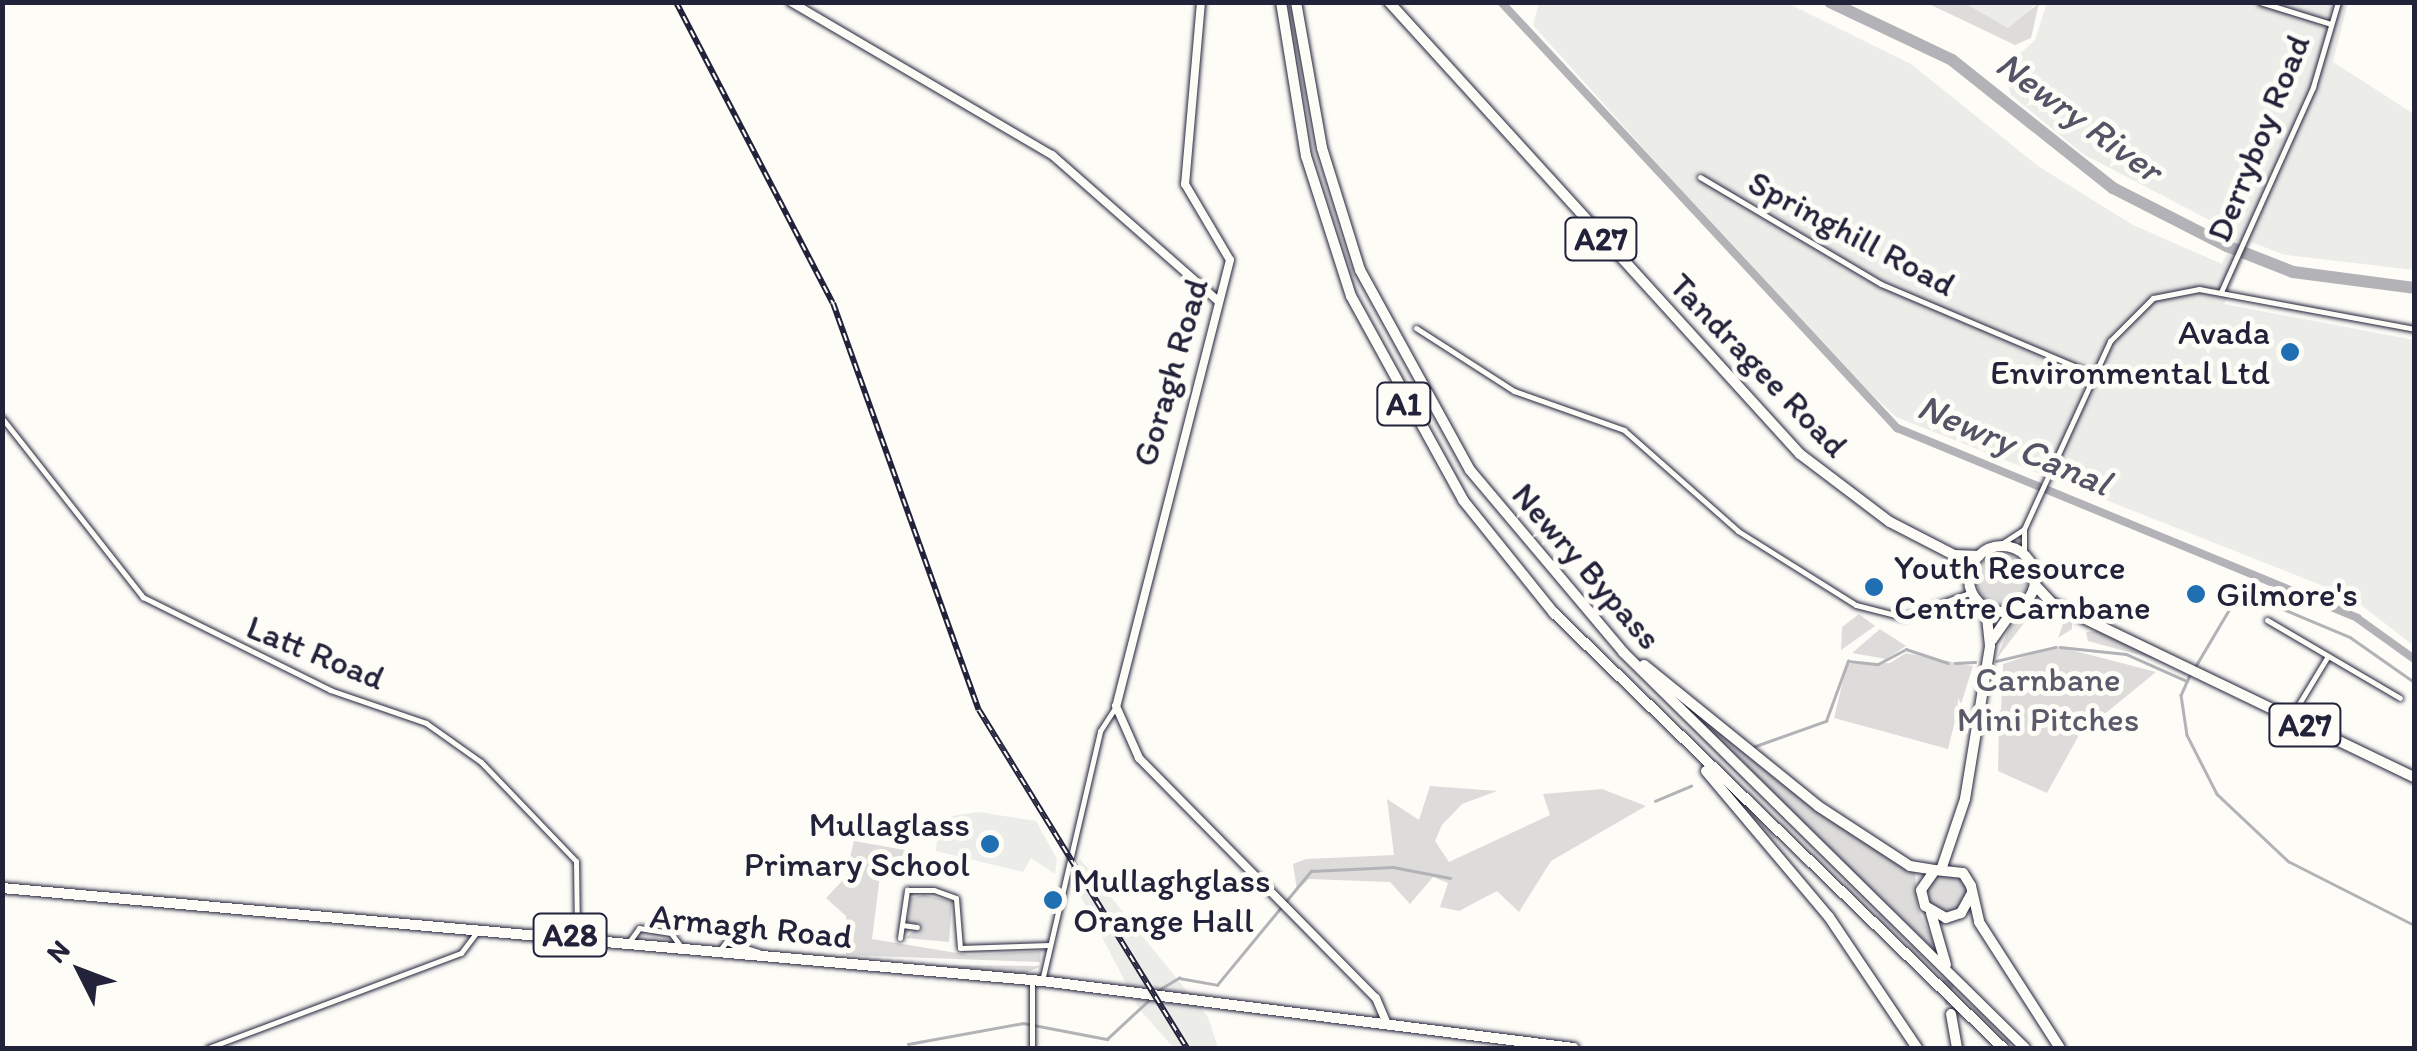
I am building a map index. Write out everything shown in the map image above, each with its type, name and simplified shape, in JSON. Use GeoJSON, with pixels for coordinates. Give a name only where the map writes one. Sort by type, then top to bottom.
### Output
{"type":"FeatureCollection","features":[{"type":"Feature","properties":{"kind":"highway","name":"Newry Bypass"},"geometry":{"type":"LineString","coordinates":[[1281,2],[1322,212],[1398,393],[1521,575],[1670,729],[2003,1048]]}},
{"type":"Feature","properties":{"kind":"highway","name":"Newry Bypass"},"geometry":{"type":"LineString","coordinates":[[1296,2],[1334,197],[1388,334],[1470,470],[1595,621],[2026,1048]]}},
{"type":"Feature","properties":{"kind":"highway","name":"Tandragee Road"},"geometry":{"type":"LineString","coordinates":[[1389,2],[1800,454],[1871,511],[1954,555],[1979,556]]}},
{"type":"Feature","properties":{"kind":"highway"},"geometry":{"type":"LineString","coordinates":[[1971,587],[1979,556],[1998,546],[2024,554]]}},
{"type":"Feature","properties":{"kind":"highway","name":"A27"},"geometry":{"type":"LineString","coordinates":[[2024,554],[2035,585],[2052,604]]}},
{"type":"Feature","properties":{"kind":"highway"},"geometry":{"type":"LineString","coordinates":[[1954,555],[1986,608],[1990,646],[1955,848],[1979,922],[2060,1048]]}},
{"type":"Feature","properties":{"kind":"highway"},"geometry":{"type":"LineString","coordinates":[[1990,646],[2013,610],[2028,600],[2035,585]]}},
{"type":"Feature","properties":{"kind":"highway","name":"A27"},"geometry":{"type":"LineString","coordinates":[[2028,600],[2052,604],[2414,777]]}},
{"type":"Feature","properties":{"kind":"highway"},"geometry":{"type":"LineString","coordinates":[[1986,608],[2013,610]]}},
{"type":"Feature","properties":{"kind":"highway"},"geometry":{"type":"LineString","coordinates":[[1595,621],[1818,806],[1910,866],[1962,873]]}},
{"type":"Feature","properties":{"kind":"highway"},"geometry":{"type":"LineString","coordinates":[[1670,729],[1829,916],[1917,1048]]}},
{"type":"Feature","properties":{"kind":"highway"},"geometry":{"type":"LineString","coordinates":[[1946,964],[1944,937],[1921,890],[1955,848]]}},
{"type":"Feature","properties":{"kind":"highway","name":"Armagh Road"},"geometry":{"type":"LineString","coordinates":[[2,888],[480,927],[1168,994],[1432,1026],[1574,1048]]}},
{"type":"Feature","properties":{"kind":"highway"},"geometry":{"type":"LineString","coordinates":[[1944,937],[1972,893]]}},
{"type":"Feature","properties":{"kind":"highway"},"geometry":{"type":"LineString","coordinates":[[1930,912],[1961,913]]}},
{"type":"Feature","properties":{"kind":"highway"},"geometry":{"type":"LineString","coordinates":[[1952,1014],[1957,1048]]}},
{"type":"Feature","properties":{"kind":"street"},"geometry":{"type":"LineString","coordinates":[[791,2],[1052,155],[1218,302]]}},
{"type":"Feature","properties":{"kind":"street","name":"Goragh Road"},"geometry":{"type":"LineString","coordinates":[[1032,1048],[1037,981],[1049,946],[1100,732],[1116,706],[1230,249],[1189,196],[1183,152],[1201,2]]}},
{"type":"Feature","properties":{"kind":"street"},"geometry":{"type":"LineString","coordinates":[[2260,2],[2331,24]]}},
{"type":"Feature","properties":{"kind":"street","name":"Derryboy Road"},"geometry":{"type":"LineString","coordinates":[[2222,292],[2338,2]]}},
{"type":"Feature","properties":{"kind":"street","name":"Springhill Road"},"geometry":{"type":"LineString","coordinates":[[1700,178],[1842,264],[2095,376]]}},
{"type":"Feature","properties":{"kind":"street"},"geometry":{"type":"LineString","coordinates":[[2024,554],[2024,529],[2045,483],[2095,376],[2139,306],[2167,292],[2222,292],[2414,328]]}},
{"type":"Feature","properties":{"kind":"street"},"geometry":{"type":"LineString","coordinates":[[1416,328],[1514,391],[1624,430],[1738,531],[1868,611],[1920,614],[1971,587]]}},
{"type":"Feature","properties":{"kind":"street"},"geometry":{"type":"LineString","coordinates":[[1418,343],[1424,335]]}},
{"type":"Feature","properties":{"kind":"street","name":"Latt Road"},"geometry":{"type":"LineString","coordinates":[[2,418],[143,597],[330,690],[426,723],[481,762],[576,861],[577,936]]}},
{"type":"Feature","properties":{"kind":"street"},"geometry":{"type":"LineString","coordinates":[[1998,546],[2024,529]]}},
{"type":"Feature","properties":{"kind":"street"},"geometry":{"type":"LineString","coordinates":[[2267,620],[2400,698]]}},
{"type":"Feature","properties":{"kind":"street"},"geometry":{"type":"LineString","coordinates":[[2290,717],[2328,656]]}},
{"type":"Feature","properties":{"kind":"street"},"geometry":{"type":"LineString","coordinates":[[1116,706],[1140,758],[1376,998],[1386,1021]]}},
{"type":"Feature","properties":{"kind":"street"},"geometry":{"type":"LineString","coordinates":[[900,938],[907,890],[948,892],[960,948],[1049,946]]}},
{"type":"Feature","properties":{"kind":"street"},"geometry":{"type":"LineString","coordinates":[[902,926],[917,927]]}},
{"type":"Feature","properties":{"kind":"street"},"geometry":{"type":"LineString","coordinates":[[208,1048],[461,953],[480,927]]}},
{"type":"Feature","properties":{"kind":"shaded area"},"geometry":{"type":"Polygon","coordinates":[[[1539,3],[1787,3],[1911,64],[2038,166],[2133,225],[2222,264],[2236,234],[2083,154],[2011,95],[2003,69],[2035,40],[2047,3],[2348,3],[2333,62],[2414,114],[2414,270],[2285,255],[2251,242],[2224,304],[2414,340],[2414,646],[2351,597],[1896,417],[1823,349],[1533,25],[1539,3]]]}},
{"type":"Feature","properties":{"kind":"shaded area"},"geometry":{"type":"Polygon","coordinates":[[[1965,3],[2035,3],[2020,27],[2008,28],[1965,3]]]}},
{"type":"Feature","properties":{"kind":"shaded area","name":"Mullaglass Primary School"},"geometry":{"type":"Polygon","coordinates":[[[979,812],[1036,821],[1057,859],[1055,874],[1031,858],[1023,872],[936,851],[939,818],[979,812]]]}},
{"type":"Feature","properties":{"kind":"shaded area"},"geometry":{"type":"Polygon","coordinates":[[[1080,859],[1208,1017],[1218,1048],[1174,1048],[1140,1010],[1070,876],[1080,859]]]}},
{"type":"Feature","properties":{"kind":"green space"},"geometry":{"type":"Polygon","coordinates":[[[1927,3],[1965,3],[2008,28],[2039,3],[2031,38],[2015,45],[1927,3]]]}},
{"type":"Feature","properties":{"kind":"green space"},"geometry":{"type":"Polygon","coordinates":[[[2002,553],[2021,560],[2028,579],[2021,598],[2002,605],[1983,598],[1976,579],[1983,560],[2002,553]]]}},
{"type":"Feature","properties":{"kind":"green space"},"geometry":{"type":"Polygon","coordinates":[[[2043,606],[2072,620],[2072,629],[2058,638],[2064,621],[2035,609],[1997,658],[2012,620],[2032,608],[2043,606]]]}},
{"type":"Feature","properties":{"kind":"green space"},"geometry":{"type":"Polygon","coordinates":[[[1859,614],[1875,626],[1841,650],[1842,627],[1859,614]]]}},
{"type":"Feature","properties":{"kind":"green space"},"geometry":{"type":"Polygon","coordinates":[[[1880,629],[1906,646],[1886,659],[1852,653],[1880,629]]]}},
{"type":"Feature","properties":{"kind":"green space"},"geometry":{"type":"Polygon","coordinates":[[[2097,631],[2162,661],[2088,641],[2086,632],[2097,631]]]}},
{"type":"Feature","properties":{"kind":"green space","name":"Carnbane Mini Pitches"},"geometry":{"type":"Polygon","coordinates":[[[2056,646],[2156,672],[2079,735],[2047,793],[1998,771],[1999,727],[1986,719],[2001,710],[2003,664],[2056,646]]]}},
{"type":"Feature","properties":{"kind":"green space","name":"Carnbane Mini Pitches"},"geometry":{"type":"Polygon","coordinates":[[[1906,653],[1973,666],[1961,704],[1969,717],[1955,721],[1948,749],[1834,718],[1847,664],[1890,663],[1906,653]]]}},
{"type":"Feature","properties":{"kind":"green space"},"geometry":{"type":"Polygon","coordinates":[[[1692,713],[1915,872],[1917,907],[1940,956],[1692,713]]]}},
{"type":"Feature","properties":{"kind":"green space"},"geometry":{"type":"Polygon","coordinates":[[[1430,786],[1497,791],[1462,804],[1442,825],[1435,841],[1449,862],[1550,815],[1543,794],[1602,789],[1646,806],[1551,861],[1519,912],[1497,891],[1459,911],[1440,907],[1448,883],[1433,877],[1410,904],[1390,882],[1309,879],[1297,890],[1293,864],[1306,859],[1394,855],[1387,799],[1419,820],[1430,786]]]}},
{"type":"Feature","properties":{"kind":"green space"},"geometry":{"type":"Polygon","coordinates":[[[854,841],[905,850],[895,870],[881,868],[872,939],[969,955],[1041,951],[1040,962],[846,955],[846,916],[826,898],[845,878],[854,841]]]}},
{"type":"Feature","properties":{"kind":"green space"},"geometry":{"type":"Polygon","coordinates":[[[1947,871],[1961,877],[1967,891],[1961,905],[1947,911],[1933,905],[1927,891],[1933,877],[1947,871]]]}},
{"type":"Feature","properties":{"kind":"green space"},"geometry":{"type":"Polygon","coordinates":[[[924,895],[952,901],[949,942],[906,938],[920,925],[908,922],[910,898],[924,895]]]}},
{"type":"Feature","properties":{"kind":"green space"},"geometry":{"type":"Polygon","coordinates":[[[927,965],[1040,966],[1041,966],[1025,974],[927,965]]]}},
{"type":"Feature","properties":{"kind":"waterway","name":"Newry Canal"},"geometry":{"type":"LineString","coordinates":[[1501,2],[1897,428],[2357,618],[2414,659]]}},
{"type":"Feature","properties":{"kind":"waterway","name":"Newry River"},"geometry":{"type":"LineString","coordinates":[[1830,2],[1952,60],[2113,188],[2227,246],[2293,272],[2414,288]]}},
{"type":"Feature","properties":{"kind":"waterway"},"geometry":{"type":"LineString","coordinates":[[2195,667],[2240,591],[2350,637],[2414,682]]}},
{"type":"Feature","properties":{"kind":"waterway"},"geometry":{"type":"LineString","coordinates":[[1996,661],[2055,647]]}},
{"type":"Feature","properties":{"kind":"waterway"},"geometry":{"type":"LineString","coordinates":[[2060,647],[2126,654],[2187,681]]}},
{"type":"Feature","properties":{"kind":"waterway"},"geometry":{"type":"LineString","coordinates":[[1750,748],[1826,721],[1848,661],[1878,664],[1906,649],[1948,663]]}},
{"type":"Feature","properties":{"kind":"waterway"},"geometry":{"type":"LineString","coordinates":[[1955,663],[1975,662]]}},
{"type":"Feature","properties":{"kind":"waterway"},"geometry":{"type":"LineString","coordinates":[[2191,673],[2181,695],[2187,735],[2217,794],[2288,861],[2414,925]]}},
{"type":"Feature","properties":{"kind":"waterway"},"geometry":{"type":"LineString","coordinates":[[1655,801],[1691,786]]}},
{"type":"Feature","properties":{"kind":"waterway"},"geometry":{"type":"LineString","coordinates":[[1157,991],[1179,978],[1217,985],[1311,871],[1393,867],[1450,878]]}},
{"type":"Feature","properties":{"kind":"waterway"},"geometry":{"type":"LineString","coordinates":[[908,1044],[1023,1023],[1107,1039],[1149,1000]]}},
{"type":"Feature","properties":{"kind":"tunnel"},"geometry":{"type":"LineString","coordinates":[[1946,965],[1951,1014]]}},
{"type":"Feature","properties":{"kind":"railway"},"geometry":{"type":"LineString","coordinates":[[676,2],[833,303],[979,710],[1187,1048]]}},
{"type":"Feature","properties":{"kind":"place","name":"Avada Environmental Ltd"},"geometry":{"type":"Point","coordinates":[2290,352]}},
{"type":"Feature","properties":{"kind":"place","name":"Youth Resource Centre Carnbane"},"geometry":{"type":"Point","coordinates":[1874,587]}},
{"type":"Feature","properties":{"kind":"place","name":"Gilmore's"},"geometry":{"type":"Point","coordinates":[2196,594]}},
{"type":"Feature","properties":{"kind":"place","name":"Mullaglass Primary School"},"geometry":{"type":"Point","coordinates":[990,844]}},
{"type":"Feature","properties":{"kind":"place","name":"Mullaghglass Orange Hall"},"geometry":{"type":"Point","coordinates":[1053,900]}}]}
